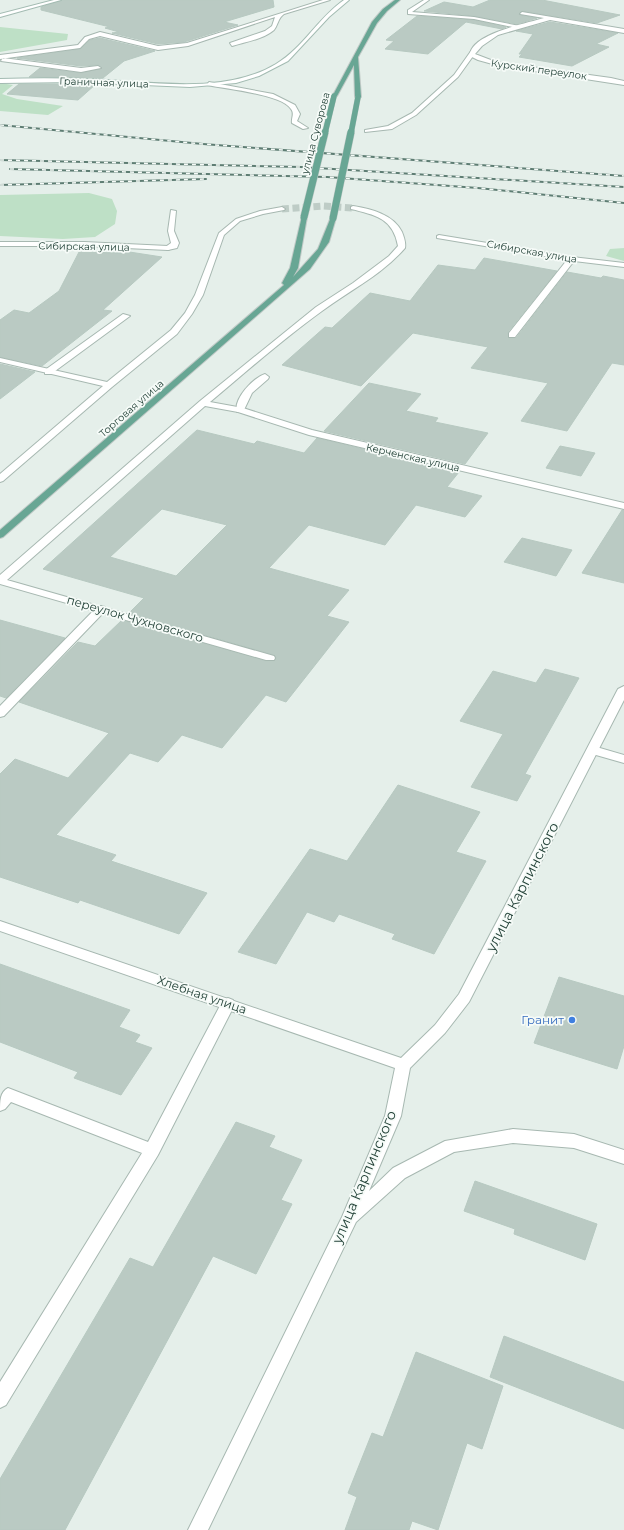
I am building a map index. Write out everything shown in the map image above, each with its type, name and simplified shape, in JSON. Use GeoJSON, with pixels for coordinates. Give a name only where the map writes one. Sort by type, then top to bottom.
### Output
{"type":"FeatureCollection","features":[{"type":"Feature","properties":{"kind":"main road","name":"улица Суворова"},"geometry":{"type":"LineString","coordinates":[[304,218],[334,96],[374,22],[385,10],[398,0]]}},
{"type":"Feature","properties":{"kind":"main road","name":"улица Суворова"},"geometry":{"type":"LineString","coordinates":[[333,218],[358,97],[356,57]]}},
{"type":"Feature","properties":{"kind":"main road","name":"Торговая улица"},"geometry":{"type":"LineString","coordinates":[[274,296],[288,280],[294,268],[304,218]]}},
{"type":"Feature","properties":{"kind":"main road","name":"Торговая улица"},"geometry":{"type":"LineString","coordinates":[[0,535],[158,399],[316,259],[326,244],[331,231],[333,218]]}},
{"type":"Feature","properties":{"kind":"street"},"geometry":{"type":"LineString","coordinates":[[0,16],[59,0]]}},
{"type":"Feature","properties":{"kind":"street"},"geometry":{"type":"LineString","coordinates":[[0,59],[80,46],[87,38],[100,34],[158,48],[188,44],[282,13],[328,0]]}},
{"type":"Feature","properties":{"kind":"street"},"geometry":{"type":"LineString","coordinates":[[209,84],[235,80],[276,67],[286,61],[323,18],[347,0]]}},
{"type":"Feature","properties":{"kind":"street"},"geometry":{"type":"LineString","coordinates":[[427,0],[410,11],[410,13],[474,18],[517,26]]}},
{"type":"Feature","properties":{"kind":"street"},"geometry":{"type":"LineString","coordinates":[[232,44],[266,33],[274,27],[277,16],[282,13]]}},
{"type":"Feature","properties":{"kind":"street","name":"Курский переулок"},"geometry":{"type":"LineString","coordinates":[[522,13],[624,31]]}},
{"type":"Feature","properties":{"kind":"street","name":"Курский переулок"},"geometry":{"type":"LineString","coordinates":[[550,18],[540,22],[517,26],[497,33],[483,42],[473,52],[474,58],[498,64],[599,77],[624,83]]}},
{"type":"Feature","properties":{"kind":"street"},"geometry":{"type":"LineString","coordinates":[[367,131],[381,130],[397,126],[411,118],[460,70],[467,57],[473,52]]}},
{"type":"Feature","properties":{"kind":"street"},"geometry":{"type":"LineString","coordinates":[[0,59],[81,70],[98,68]]}},
{"type":"Feature","properties":{"kind":"street","name":"Граничная улица"},"geometry":{"type":"LineString","coordinates":[[0,80],[92,80],[184,85],[209,84]]}},
{"type":"Feature","properties":{"kind":"street"},"geometry":{"type":"LineString","coordinates":[[209,84],[271,95],[293,106],[297,114],[294,122],[305,128]]}},
{"type":"Feature","properties":{"kind":"street"},"geometry":{"type":"LineString","coordinates":[[0,580],[203,403],[318,309],[356,285],[392,258],[402,246],[401,235],[396,226],[386,218],[375,213],[353,208]]}},
{"type":"Feature","properties":{"kind":"street"},"geometry":{"type":"LineString","coordinates":[[0,479],[109,385],[174,332],[188,314],[199,295],[221,234],[238,220],[262,212],[282,209]]}},
{"type":"Feature","properties":{"kind":"street","name":"Сибирская улица"},"geometry":{"type":"LineString","coordinates":[[0,244],[84,244],[168,248],[174,246],[175,243],[171,231],[173,211]]}},
{"type":"Feature","properties":{"kind":"street","name":"Сибирская улица"},"geometry":{"type":"LineString","coordinates":[[439,237],[572,259],[624,265]]}},
{"type":"Feature","properties":{"kind":"street"},"geometry":{"type":"LineString","coordinates":[[512,335],[572,259]]}},
{"type":"Feature","properties":{"kind":"street"},"geometry":{"type":"LineString","coordinates":[[48,372],[126,316]]}},
{"type":"Feature","properties":{"kind":"street"},"geometry":{"type":"LineString","coordinates":[[0,360],[109,385]]}},
{"type":"Feature","properties":{"kind":"street"},"geometry":{"type":"LineString","coordinates":[[240,410],[244,396],[249,389],[265,377]]}},
{"type":"Feature","properties":{"kind":"street","name":"Керченская улица"},"geometry":{"type":"LineString","coordinates":[[203,403],[240,410],[309,432],[624,506]]}},
{"type":"Feature","properties":{"kind":"street","name":"переулок Чухновского"},"geometry":{"type":"LineString","coordinates":[[0,580],[270,658]]}},
{"type":"Feature","properties":{"kind":"street"},"geometry":{"type":"LineString","coordinates":[[0,713],[101,609]]}},
{"type":"Feature","properties":{"kind":"street","name":"улица Карпинского"},"geometry":{"type":"LineString","coordinates":[[198,1530],[349,1219],[393,1116],[403,1065],[440,1029],[464,998],[624,689]]}},
{"type":"Feature","properties":{"kind":"street"},"geometry":{"type":"LineString","coordinates":[[593,750],[624,760]]}},
{"type":"Feature","properties":{"kind":"street","name":"Хлебная улица"},"geometry":{"type":"LineString","coordinates":[[0,926],[403,1065]]}},
{"type":"Feature","properties":{"kind":"street"},"geometry":{"type":"LineString","coordinates":[[0,1399],[152,1150],[228,1004]]}},
{"type":"Feature","properties":{"kind":"street"},"geometry":{"type":"LineString","coordinates":[[0,1105],[8,1094],[152,1150]]}},
{"type":"Feature","properties":{"kind":"street"},"geometry":{"type":"LineString","coordinates":[[349,1219],[399,1174],[451,1146],[513,1136],[574,1141],[624,1157]]}},
{"type":"Feature","properties":{"kind":"green space"},"geometry":{"type":"Polygon","coordinates":[[[0,27],[68,34],[67,40],[0,52],[0,27]]]}},
{"type":"Feature","properties":{"kind":"green space"},"geometry":{"type":"Polygon","coordinates":[[[0,83],[13,85],[2,94],[17,99],[63,106],[48,115],[0,111],[0,83]]]}},
{"type":"Feature","properties":{"kind":"green space"},"geometry":{"type":"Polygon","coordinates":[[[89,193],[112,199],[117,211],[115,224],[95,237],[63,239],[0,236],[0,195],[89,193]]]}},
{"type":"Feature","properties":{"kind":"green space"},"geometry":{"type":"Polygon","coordinates":[[[624,248],[624,261],[606,256],[610,249],[624,248]]]}},
{"type":"Feature","properties":{"kind":"building"},"geometry":{"type":"Polygon","coordinates":[[[62,0],[273,0],[274,7],[224,22],[238,25],[184,42],[158,44],[112,33],[119,32],[105,28],[110,27],[41,10],[41,7],[62,0]]]}},
{"type":"Feature","properties":{"kind":"building"},"geometry":{"type":"Polygon","coordinates":[[[490,0],[542,0],[620,15],[597,23],[522,11],[519,15],[537,18],[517,24],[474,16],[424,11],[444,2],[473,7],[490,0]]]}},
{"type":"Feature","properties":{"kind":"building"},"geometry":{"type":"Polygon","coordinates":[[[417,16],[474,20],[506,27],[502,29],[466,22],[428,54],[385,49],[394,41],[386,40],[417,16]]]}},
{"type":"Feature","properties":{"kind":"building"},"geometry":{"type":"Polygon","coordinates":[[[550,22],[618,33],[596,44],[609,47],[572,66],[519,57],[522,54],[519,54],[533,34],[516,31],[550,22]]]}},
{"type":"Feature","properties":{"kind":"building"},"geometry":{"type":"Polygon","coordinates":[[[100,38],[155,51],[124,61],[103,78],[29,77],[40,68],[81,73],[102,68],[98,65],[81,66],[17,58],[80,49],[90,40],[100,38]]]}},
{"type":"Feature","properties":{"kind":"building"},"geometry":{"type":"Polygon","coordinates":[[[19,84],[96,84],[78,100],[7,94],[19,84]]]}},
{"type":"Feature","properties":{"kind":"building"},"geometry":{"type":"Polygon","coordinates":[[[123,251],[162,257],[103,310],[112,311],[42,366],[0,357],[0,320],[14,310],[29,313],[59,291],[79,252],[122,253],[123,251]]]}},
{"type":"Feature","properties":{"kind":"building"},"geometry":{"type":"Polygon","coordinates":[[[484,258],[557,271],[508,332],[509,338],[516,338],[567,272],[601,278],[603,276],[624,280],[624,365],[612,363],[567,431],[521,421],[548,383],[471,368],[488,347],[413,333],[361,386],[282,365],[325,327],[332,328],[370,293],[410,301],[438,265],[475,270],[484,258]]]}},
{"type":"Feature","properties":{"kind":"building"},"geometry":{"type":"Polygon","coordinates":[[[0,364],[35,372],[0,399],[0,364]]]}},
{"type":"Feature","properties":{"kind":"building"},"geometry":{"type":"Polygon","coordinates":[[[369,383],[421,394],[406,411],[438,418],[435,422],[488,433],[465,464],[324,431],[369,383]]]}},
{"type":"Feature","properties":{"kind":"building"},"geometry":{"type":"Polygon","coordinates":[[[197,430],[254,444],[257,441],[304,453],[317,438],[459,472],[447,487],[482,496],[465,517],[416,505],[385,545],[309,525],[269,568],[349,590],[327,616],[349,622],[286,702],[266,695],[222,748],[182,735],[158,762],[130,753],[56,835],[116,855],[111,861],[207,893],[179,934],[80,900],[78,903],[0,877],[0,774],[15,759],[68,778],[109,733],[19,702],[78,642],[95,646],[122,620],[266,661],[275,661],[276,657],[274,655],[129,613],[144,598],[43,569],[197,430]],[[162,509],[110,557],[176,576],[227,525],[162,509]]]}},
{"type":"Feature","properties":{"kind":"building"},"geometry":{"type":"Polygon","coordinates":[[[560,446],[595,453],[581,476],[546,468],[560,446]]]}},
{"type":"Feature","properties":{"kind":"building"},"geometry":{"type":"Polygon","coordinates":[[[622,510],[624,510],[624,583],[582,573],[622,510]]]}},
{"type":"Feature","properties":{"kind":"building"},"geometry":{"type":"Polygon","coordinates":[[[522,538],[572,550],[556,576],[504,562],[522,538]]]}},
{"type":"Feature","properties":{"kind":"building"},"geometry":{"type":"Polygon","coordinates":[[[0,620],[65,638],[6,698],[0,696],[0,620]]]}},
{"type":"Feature","properties":{"kind":"building"},"geometry":{"type":"Polygon","coordinates":[[[545,669],[579,678],[525,774],[531,776],[517,801],[471,787],[503,734],[460,721],[493,671],[536,683],[545,669]]]}},
{"type":"Feature","properties":{"kind":"building"},"geometry":{"type":"Polygon","coordinates":[[[398,785],[480,812],[456,852],[486,861],[434,954],[392,939],[395,934],[339,914],[334,922],[307,912],[276,964],[238,952],[310,849],[347,861],[398,785]]]}},
{"type":"Feature","properties":{"kind":"building"},"geometry":{"type":"Polygon","coordinates":[[[0,964],[130,1010],[119,1027],[140,1035],[135,1042],[152,1048],[121,1095],[74,1078],[78,1072],[0,1042],[0,964]]]}},
{"type":"Feature","properties":{"kind":"building"},"geometry":{"type":"Polygon","coordinates":[[[559,977],[624,996],[624,1046],[617,1069],[534,1043],[559,977]]]}},
{"type":"Feature","properties":{"kind":"building"},"geometry":{"type":"Polygon","coordinates":[[[236,1122],[275,1136],[269,1147],[302,1160],[281,1200],[292,1204],[256,1274],[213,1256],[65,1530],[0,1530],[0,1479],[130,1258],[153,1267],[236,1122]]]}},
{"type":"Feature","properties":{"kind":"building"},"geometry":{"type":"Polygon","coordinates":[[[475,1181],[597,1224],[585,1260],[514,1234],[515,1229],[464,1211],[475,1181]]]}},
{"type":"Feature","properties":{"kind":"building"},"geometry":{"type":"Polygon","coordinates":[[[504,1336],[624,1382],[624,1429],[490,1377],[504,1336]]]}},
{"type":"Feature","properties":{"kind":"building"},"geometry":{"type":"Polygon","coordinates":[[[416,1352],[503,1386],[482,1449],[467,1443],[438,1530],[412,1521],[409,1530],[345,1530],[357,1497],[348,1493],[372,1433],[383,1437],[416,1352]]]}},
{"type":"Feature","properties":{"kind":"tunnel"},"geometry":{"type":"LineString","coordinates":[[282,209],[323,206],[353,208]]}},
{"type":"Feature","properties":{"kind":"railway"},"geometry":{"type":"LineString","coordinates":[[0,125],[203,144],[624,176]]}},
{"type":"Feature","properties":{"kind":"railway"},"geometry":{"type":"LineString","coordinates":[[0,160],[301,167],[624,187]]}},
{"type":"Feature","properties":{"kind":"railway"},"geometry":{"type":"LineString","coordinates":[[10,169],[327,177],[478,188],[624,203]]}},
{"type":"Feature","properties":{"kind":"railway"},"geometry":{"type":"LineString","coordinates":[[0,185],[206,179]]}},
{"type":"Feature","properties":{"kind":"place","name":"Гранит"},"geometry":{"type":"Point","coordinates":[572,1020]}}]}
